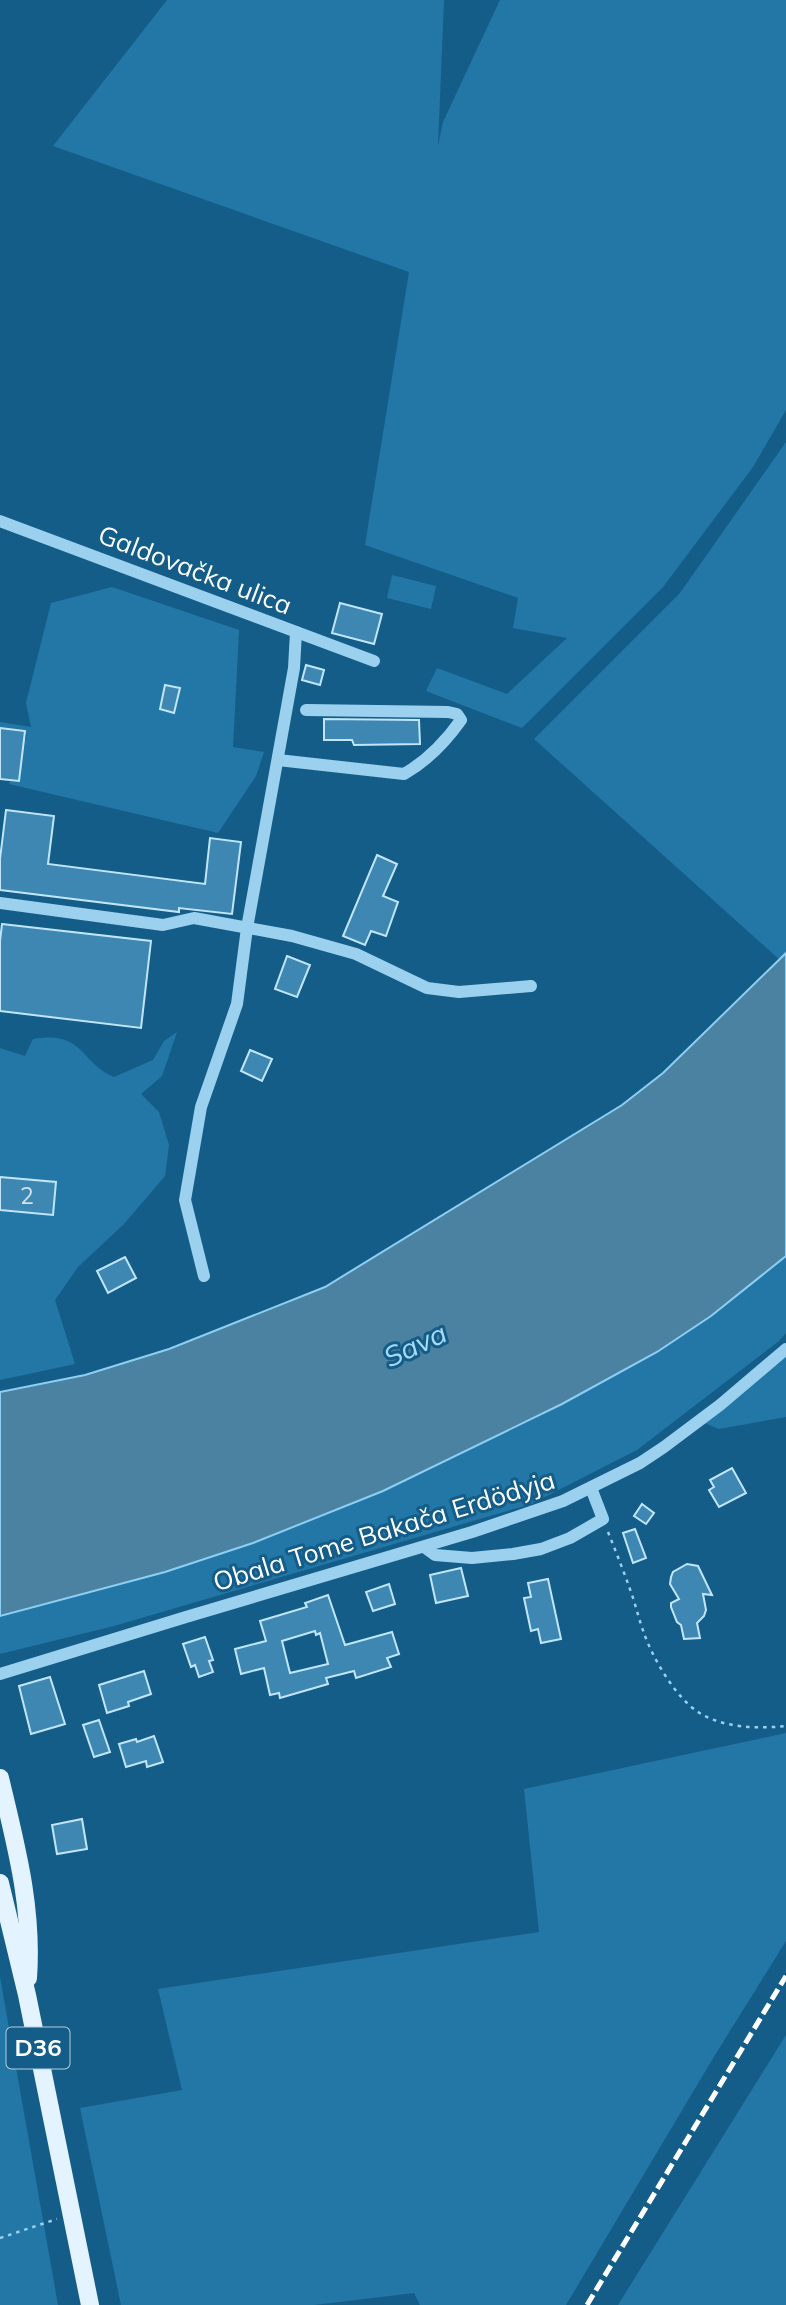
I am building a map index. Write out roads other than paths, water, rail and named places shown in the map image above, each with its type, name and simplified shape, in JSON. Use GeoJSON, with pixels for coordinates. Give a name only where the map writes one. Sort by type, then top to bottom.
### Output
{"type":"FeatureCollection","features":[{"type":"Feature","properties":{"kind":"main road"},"geometry":{"type":"LineString","coordinates":[[0,1778],[27,1899],[30,1947],[27,1995]]}},
{"type":"Feature","properties":{"kind":"main road","name":"D36"},"geometry":{"type":"LineString","coordinates":[[0,1883],[27,1995],[90,2305]]}},
{"type":"Feature","properties":{"kind":"street","name":"Galdovačka ulica"},"geometry":{"type":"LineString","coordinates":[[0,521],[374,661]]}},
{"type":"Feature","properties":{"kind":"street"},"geometry":{"type":"LineString","coordinates":[[204,1276],[185,1200],[201,1107],[237,1004],[247,928],[294,668],[296,632]]}},
{"type":"Feature","properties":{"kind":"street"},"geometry":{"type":"LineString","coordinates":[[278,760],[404,774],[448,738],[461,720],[457,714],[448,712],[306,710]]}},
{"type":"Feature","properties":{"kind":"street"},"geometry":{"type":"LineString","coordinates":[[0,903],[163,925],[194,918],[292,936],[356,954],[427,988],[459,992],[531,986]]}},
{"type":"Feature","properties":{"kind":"street","name":"Obala Tome Bakača Erdödyja"},"geometry":{"type":"LineString","coordinates":[[0,1674],[539,1510],[640,1463],[749,1382],[786,1349]]}},
{"type":"Feature","properties":{"kind":"street"},"geometry":{"type":"LineString","coordinates":[[424,1547],[435,1555],[472,1558],[541,1549],[570,1538],[603,1519],[591,1488]]}},
{"type":"Feature","properties":{"kind":"water","name":"Sava"},"geometry":{"type":"Polygon","coordinates":[[[786,953],[786,1256],[711,1316],[657,1352],[562,1404],[383,1491],[253,1543],[165,1572],[0,1616],[0,1392],[85,1375],[169,1349],[325,1287],[622,1105],[663,1073],[786,953]]]}},
{"type":"Feature","properties":{"kind":"railway"},"geometry":{"type":"LineString","coordinates":[[587,2305],[786,1976]]}}]}
